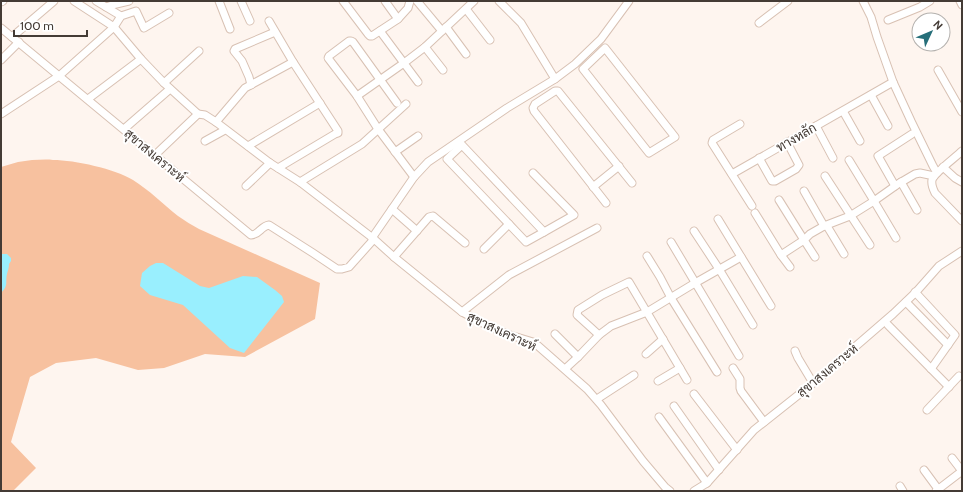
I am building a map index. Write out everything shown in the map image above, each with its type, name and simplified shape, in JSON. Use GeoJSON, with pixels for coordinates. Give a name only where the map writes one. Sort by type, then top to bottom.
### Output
{"type":"FeatureCollection","features":[{"type":"Feature","properties":{"kind":"street"},"geometry":{"type":"LineString","coordinates":[[12,37],[54,1]]}},
{"type":"Feature","properties":{"kind":"street","name":"สุขาสงเคราะห์"},"geometry":{"type":"LineString","coordinates":[[75,1],[114,27],[164,83],[198,114],[216,122],[270,163],[300,182],[373,238],[462,312],[510,336],[533,342],[537,345],[588,389],[643,461],[670,491]]}},
{"type":"Feature","properties":{"kind":"street"},"geometry":{"type":"LineString","coordinates":[[96,1],[121,16]]}},
{"type":"Feature","properties":{"kind":"street"},"geometry":{"type":"LineString","coordinates":[[106,7],[112,4],[130,1],[144,28],[169,13]]}},
{"type":"Feature","properties":{"kind":"street"},"geometry":{"type":"LineString","coordinates":[[219,1],[230,29]]}},
{"type":"Feature","properties":{"kind":"street"},"geometry":{"type":"LineString","coordinates":[[241,1],[250,21]]}},
{"type":"Feature","properties":{"kind":"street"},"geometry":{"type":"LineString","coordinates":[[343,1],[370,36],[398,19],[408,8],[410,1]]}},
{"type":"Feature","properties":{"kind":"street"},"geometry":{"type":"LineString","coordinates":[[384,1],[398,19]]}},
{"type":"Feature","properties":{"kind":"street"},"geometry":{"type":"LineString","coordinates":[[417,1],[466,54]]}},
{"type":"Feature","properties":{"kind":"street"},"geometry":{"type":"LineString","coordinates":[[499,1],[521,23],[555,79]]}},
{"type":"Feature","properties":{"kind":"street"},"geometry":{"type":"LineString","coordinates":[[373,238],[414,177],[428,162],[507,108],[555,79],[588,53],[601,39],[629,1]]}},
{"type":"Feature","properties":{"kind":"street"},"geometry":{"type":"LineString","coordinates":[[759,23],[788,1]]}},
{"type":"Feature","properties":{"kind":"street"},"geometry":{"type":"LineString","coordinates":[[864,1],[893,82],[933,166],[938,172]]}},
{"type":"Feature","properties":{"kind":"street"},"geometry":{"type":"LineString","coordinates":[[888,20],[920,7],[930,1]]}},
{"type":"Feature","properties":{"kind":"street"},"geometry":{"type":"LineString","coordinates":[[960,1],[962,5]]}},
{"type":"Feature","properties":{"kind":"street"},"geometry":{"type":"LineString","coordinates":[[357,96],[425,47],[469,4],[490,40]]}},
{"type":"Feature","properties":{"kind":"street"},"geometry":{"type":"LineString","coordinates":[[1,114],[59,76],[114,27],[121,16],[136,11]]}},
{"type":"Feature","properties":{"kind":"street"},"geometry":{"type":"LineString","coordinates":[[269,21],[293,62],[338,131],[278,168]]}},
{"type":"Feature","properties":{"kind":"street","name":"สุขาสงเคราะห์"},"geometry":{"type":"LineString","coordinates":[[1,28],[251,235],[257,233],[264,226],[269,225],[337,269],[349,267],[373,238]]}},
{"type":"Feature","properties":{"kind":"street"},"geometry":{"type":"LineString","coordinates":[[380,31],[418,82]]}},
{"type":"Feature","properties":{"kind":"street"},"geometry":{"type":"LineString","coordinates":[[251,85],[250,77],[242,61],[234,50],[235,48],[275,32]]}},
{"type":"Feature","properties":{"kind":"street"},"geometry":{"type":"LineString","coordinates":[[397,103],[353,42],[349,41],[328,56],[357,96],[378,129],[414,177]]}},
{"type":"Feature","properties":{"kind":"street"},"geometry":{"type":"LineString","coordinates":[[1,60],[19,42]]}},
{"type":"Feature","properties":{"kind":"street"},"geometry":{"type":"LineString","coordinates":[[425,47],[443,70]]}},
{"type":"Feature","properties":{"kind":"street"},"geometry":{"type":"LineString","coordinates":[[605,48],[675,137],[648,153],[583,69],[594,59],[605,48]]}},
{"type":"Feature","properties":{"kind":"street"},"geometry":{"type":"LineString","coordinates":[[164,83],[199,51]]}},
{"type":"Feature","properties":{"kind":"street"},"geometry":{"type":"LineString","coordinates":[[588,53],[594,59]]}},
{"type":"Feature","properties":{"kind":"street"},"geometry":{"type":"LineString","coordinates":[[88,99],[141,59]]}},
{"type":"Feature","properties":{"kind":"street"},"geometry":{"type":"LineString","coordinates":[[216,122],[245,88],[293,62]]}},
{"type":"Feature","properties":{"kind":"street"},"geometry":{"type":"LineString","coordinates":[[938,70],[962,112]]}},
{"type":"Feature","properties":{"kind":"street","name":"ทางหลัก"},"geometry":{"type":"LineString","coordinates":[[732,174],[893,82]]}},
{"type":"Feature","properties":{"kind":"street"},"geometry":{"type":"LineString","coordinates":[[124,129],[170,89]]}},
{"type":"Feature","properties":{"kind":"street"},"geometry":{"type":"LineString","coordinates":[[536,91],[542,99]]}},
{"type":"Feature","properties":{"kind":"street"},"geometry":{"type":"LineString","coordinates":[[606,203],[534,111],[533,106],[535,104],[555,91],[558,91],[632,183]]}},
{"type":"Feature","properties":{"kind":"street"},"geometry":{"type":"LineString","coordinates":[[871,95],[888,126]]}},
{"type":"Feature","properties":{"kind":"street"},"geometry":{"type":"LineString","coordinates":[[248,146],[320,103]]}},
{"type":"Feature","properties":{"kind":"street"},"geometry":{"type":"LineString","coordinates":[[300,182],[362,144],[406,104]]}},
{"type":"Feature","properties":{"kind":"street"},"geometry":{"type":"LineString","coordinates":[[843,111],[860,141]]}},
{"type":"Feature","properties":{"kind":"street"},"geometry":{"type":"LineString","coordinates":[[155,155],[198,114]]}},
{"type":"Feature","properties":{"kind":"street"},"geometry":{"type":"LineString","coordinates":[[740,124],[712,142],[781,255],[790,267]]}},
{"type":"Feature","properties":{"kind":"street"},"geometry":{"type":"LineString","coordinates":[[816,126],[833,158]]}},
{"type":"Feature","properties":{"kind":"street"},"geometry":{"type":"LineString","coordinates":[[205,141],[225,130]]}},
{"type":"Feature","properties":{"kind":"street"},"geometry":{"type":"LineString","coordinates":[[912,134],[878,156],[917,210]]}},
{"type":"Feature","properties":{"kind":"street"},"geometry":{"type":"LineString","coordinates":[[395,152],[418,136]]}},
{"type":"Feature","properties":{"kind":"street"},"geometry":{"type":"LineString","coordinates":[[759,158],[772,181],[775,181],[796,169],[798,166],[787,142]]}},
{"type":"Feature","properties":{"kind":"street"},"geometry":{"type":"LineString","coordinates":[[533,173],[574,215],[544,232],[526,242],[447,159],[462,145],[544,232]]}},
{"type":"Feature","properties":{"kind":"street"},"geometry":{"type":"LineString","coordinates":[[448,148],[454,153]]}},
{"type":"Feature","properties":{"kind":"street"},"geometry":{"type":"LineString","coordinates":[[962,151],[932,179],[935,193],[962,221]]}},
{"type":"Feature","properties":{"kind":"street"},"geometry":{"type":"LineString","coordinates":[[849,160],[896,238]]}},
{"type":"Feature","properties":{"kind":"street"},"geometry":{"type":"LineString","coordinates":[[246,186],[270,163]]}},
{"type":"Feature","properties":{"kind":"street"},"geometry":{"type":"LineString","coordinates":[[593,187],[619,166]]}},
{"type":"Feature","properties":{"kind":"street"},"geometry":{"type":"LineString","coordinates":[[781,255],[804,240],[810,234],[850,216],[915,174],[938,172],[962,182]]}},
{"type":"Feature","properties":{"kind":"street"},"geometry":{"type":"LineString","coordinates":[[825,176],[870,245]]}},
{"type":"Feature","properties":{"kind":"street"},"geometry":{"type":"LineString","coordinates":[[804,191],[844,254]]}},
{"type":"Feature","properties":{"kind":"street"},"geometry":{"type":"LineString","coordinates":[[779,200],[815,257]]}},
{"type":"Feature","properties":{"kind":"street"},"geometry":{"type":"LineString","coordinates":[[392,209],[417,231]]}},
{"type":"Feature","properties":{"kind":"street"},"geometry":{"type":"LineString","coordinates":[[394,257],[430,217],[433,216],[465,243]]}},
{"type":"Feature","properties":{"kind":"street"},"geometry":{"type":"LineString","coordinates":[[718,219],[771,306]]}},
{"type":"Feature","properties":{"kind":"street"},"geometry":{"type":"LineString","coordinates":[[484,250],[509,224]]}},
{"type":"Feature","properties":{"kind":"street"},"geometry":{"type":"LineString","coordinates":[[462,312],[509,275],[597,228]]}},
{"type":"Feature","properties":{"kind":"street"},"geometry":{"type":"LineString","coordinates":[[694,231],[753,325]]}},
{"type":"Feature","properties":{"kind":"street"},"geometry":{"type":"LineString","coordinates":[[671,242],[739,356]]}},
{"type":"Feature","properties":{"kind":"street","name":"สุขาสงเคราะห์"},"geometry":{"type":"LineString","coordinates":[[694,491],[707,483],[754,430],[831,369],[906,302],[939,266],[962,251]]}},
{"type":"Feature","properties":{"kind":"street"},"geometry":{"type":"LineString","coordinates":[[647,256],[717,372]]}},
{"type":"Feature","properties":{"kind":"street"},"geometry":{"type":"LineString","coordinates":[[564,369],[599,335],[611,326],[647,312],[741,257]]}},
{"type":"Feature","properties":{"kind":"street"},"geometry":{"type":"LineString","coordinates":[[599,335],[577,315],[578,310],[602,295],[629,282],[687,380]]}},
{"type":"Feature","properties":{"kind":"street"},"geometry":{"type":"LineString","coordinates":[[915,292],[955,335],[931,369]]}},
{"type":"Feature","properties":{"kind":"street"},"geometry":{"type":"LineString","coordinates":[[906,302],[948,345]]}},
{"type":"Feature","properties":{"kind":"street"},"geometry":{"type":"LineString","coordinates":[[916,313],[926,304]]}},
{"type":"Feature","properties":{"kind":"street"},"geometry":{"type":"LineString","coordinates":[[888,325],[949,387]]}},
{"type":"Feature","properties":{"kind":"street"},"geometry":{"type":"LineString","coordinates":[[555,334],[578,357]]}},
{"type":"Feature","properties":{"kind":"street"},"geometry":{"type":"LineString","coordinates":[[646,354],[663,339]]}},
{"type":"Feature","properties":{"kind":"street"},"geometry":{"type":"LineString","coordinates":[[795,351],[813,383]]}},
{"type":"Feature","properties":{"kind":"street"},"geometry":{"type":"LineString","coordinates":[[658,381],[680,368]]}},
{"type":"Feature","properties":{"kind":"street"},"geometry":{"type":"LineString","coordinates":[[733,368],[740,379],[741,391],[764,422]]}},
{"type":"Feature","properties":{"kind":"street"},"geometry":{"type":"LineString","coordinates":[[596,399],[634,376]]}},
{"type":"Feature","properties":{"kind":"street"},"geometry":{"type":"LineString","coordinates":[[927,410],[959,376]]}},
{"type":"Feature","properties":{"kind":"street"},"geometry":{"type":"LineString","coordinates":[[694,394],[737,450]]}},
{"type":"Feature","properties":{"kind":"street"},"geometry":{"type":"LineString","coordinates":[[674,406],[719,470]]}},
{"type":"Feature","properties":{"kind":"street"},"geometry":{"type":"LineString","coordinates":[[659,417],[707,483]]}},
{"type":"Feature","properties":{"kind":"street"},"geometry":{"type":"LineString","coordinates":[[924,470],[937,490],[962,471],[952,458]]}},
{"type":"Feature","properties":{"kind":"shaded area"},"geometry":{"type":"Polygon","coordinates":[[[32,160],[62,160],[83,163],[116,172],[133,180],[145,188],[178,216],[199,229],[320,283],[315,319],[245,357],[205,354],[164,368],[138,370],[96,358],[56,363],[30,377],[11,442],[36,468],[13,491],[1,491],[1,167],[32,160]]]}},
{"type":"Feature","properties":{"kind":"water"},"geometry":{"type":"Polygon","coordinates":[[[1,254],[7,254],[11,258],[11,261],[6,277],[6,286],[1,293],[1,254]]]}},
{"type":"Feature","properties":{"kind":"water"},"geometry":{"type":"Polygon","coordinates":[[[156,263],[163,263],[200,286],[209,288],[243,276],[257,277],[282,296],[284,302],[244,353],[230,348],[183,305],[150,295],[140,286],[142,273],[156,263]]]}}]}
